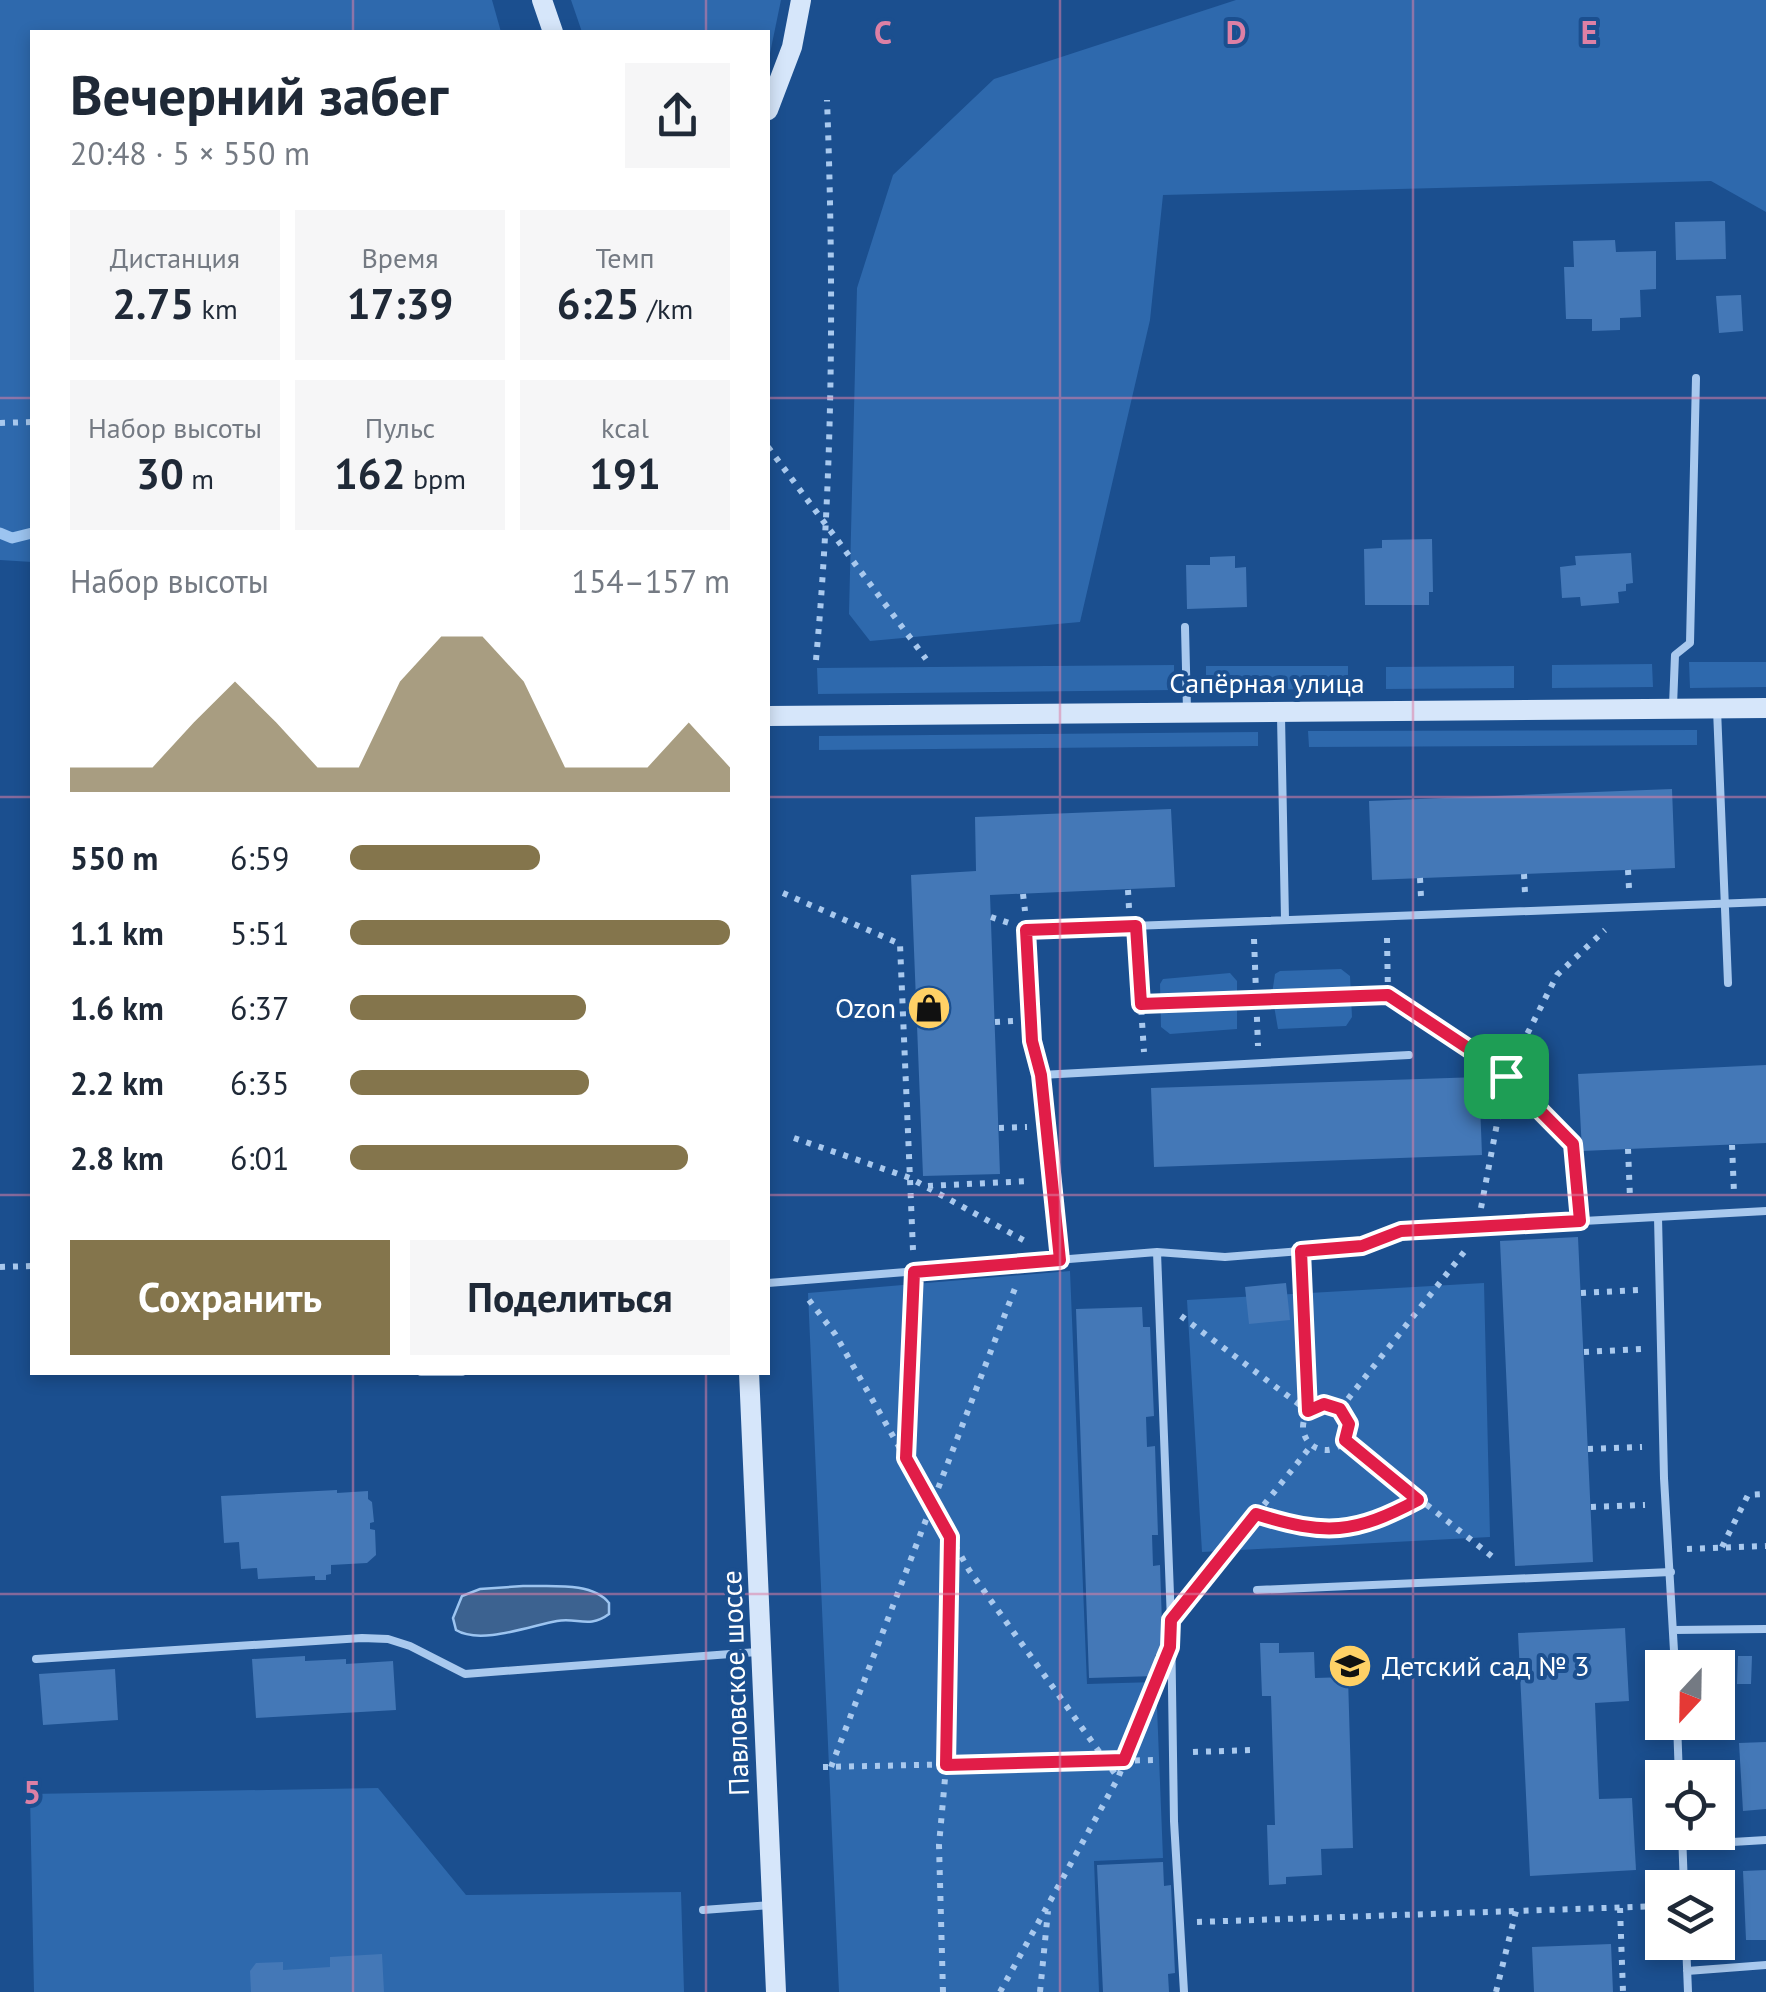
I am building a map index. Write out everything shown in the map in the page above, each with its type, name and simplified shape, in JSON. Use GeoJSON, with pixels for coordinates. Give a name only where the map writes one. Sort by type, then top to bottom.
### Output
{"type":"FeatureCollection","features":[{"type":"Feature","properties":{"kind":"street"},"geometry":{"type":"LineString","coordinates":[[542,0],[552,30]]}},
{"type":"Feature","properties":{"kind":"street"},"geometry":{"type":"LineString","coordinates":[[770,105],[792,47],[800,0]]}},
{"type":"Feature","properties":{"kind":"street","name":"Сапёрная улица"},"geometry":{"type":"LineString","coordinates":[[770,716],[1766,708]]}},
{"type":"Feature","properties":{"kind":"street","name":"Павловское шоссе"},"geometry":{"type":"LineString","coordinates":[[749,1375],[776,1992]]}},
{"type":"Feature","properties":{"kind":"lane"},"geometry":{"type":"LineString","coordinates":[[1673,708],[1675,655],[1690,643],[1696,378]]}},
{"type":"Feature","properties":{"kind":"lane"},"geometry":{"type":"LineString","coordinates":[[1185,627],[1187,711]]}},
{"type":"Feature","properties":{"kind":"lane"},"geometry":{"type":"LineString","coordinates":[[1717,708],[1728,983]]}},
{"type":"Feature","properties":{"kind":"lane"},"geometry":{"type":"LineString","coordinates":[[1281,711],[1285,919]]}},
{"type":"Feature","properties":{"kind":"lane"},"geometry":{"type":"LineString","coordinates":[[1060,1260],[1041,1075],[1032,1041],[1026,930],[1766,902]]}},
{"type":"Feature","properties":{"kind":"lane"},"geometry":{"type":"LineString","coordinates":[[1041,1075],[1409,1055]]}},
{"type":"Feature","properties":{"kind":"lane"},"geometry":{"type":"LineString","coordinates":[[770,1283],[1157,1252],[1226,1258],[1362,1246],[1401,1231],[1766,1211]]}},
{"type":"Feature","properties":{"kind":"lane"},"geometry":{"type":"LineString","coordinates":[[1658,1217],[1675,1650]]}},
{"type":"Feature","properties":{"kind":"lane"},"geometry":{"type":"LineString","coordinates":[[1301,1251],[1305,1320]]}},
{"type":"Feature","properties":{"kind":"lane"},"geometry":{"type":"LineString","coordinates":[[1157,1252],[1171,1620],[1172,1756],[1184,1992]]}},
{"type":"Feature","properties":{"kind":"lane"},"geometry":{"type":"LineString","coordinates":[[1257,1590],[1672,1572]]}},
{"type":"Feature","properties":{"kind":"lane"},"geometry":{"type":"LineString","coordinates":[[1674,1630],[1766,1629]]}},
{"type":"Feature","properties":{"kind":"lane"},"geometry":{"type":"LineString","coordinates":[[36,1659],[362,1638],[388,1639],[410,1646],[465,1674],[761,1652]]}},
{"type":"Feature","properties":{"kind":"lane"},"geometry":{"type":"LineString","coordinates":[[1735,1842],[1766,1840]]}},
{"type":"Feature","properties":{"kind":"lane"},"geometry":{"type":"LineString","coordinates":[[704,1910],[772,1905]]}},
{"type":"Feature","properties":{"kind":"lane"},"geometry":{"type":"LineString","coordinates":[[1687,1960],[1688,1992]]}},
{"type":"Feature","properties":{"kind":"lane"},"geometry":{"type":"LineString","coordinates":[[1687,1971],[1766,1965]]}},
{"type":"Feature","properties":{"kind":"path"},"geometry":{"type":"LineString","coordinates":[[816,660],[832,349],[826,100]]}},
{"type":"Feature","properties":{"kind":"path"},"geometry":{"type":"LineString","coordinates":[[0,423],[30,422]]}},
{"type":"Feature","properties":{"kind":"path"},"geometry":{"type":"LineString","coordinates":[[770,449],[926,660]]}},
{"type":"Feature","properties":{"kind":"path"},"geometry":{"type":"LineString","coordinates":[[783,893],[900,944],[914,1272],[906,1458]]}},
{"type":"Feature","properties":{"kind":"path"},"geometry":{"type":"LineString","coordinates":[[1253,921],[1258,1062]]}},
{"type":"Feature","properties":{"kind":"path"},"geometry":{"type":"LineString","coordinates":[[1136,926],[1144,1069]]}},
{"type":"Feature","properties":{"kind":"path"},"geometry":{"type":"LineString","coordinates":[[1479,1216],[1506,1076],[1557,975],[1607,928]]}},
{"type":"Feature","properties":{"kind":"path"},"geometry":{"type":"LineString","coordinates":[[1387,933],[1388,995]]}},
{"type":"Feature","properties":{"kind":"path"},"geometry":{"type":"LineString","coordinates":[[1141,1004],[1388,995],[1506,1076],[1573,1144],[1580,1221]]}},
{"type":"Feature","properties":{"kind":"path"},"geometry":{"type":"LineString","coordinates":[[794,1138],[910,1178],[1060,1260]]}},
{"type":"Feature","properties":{"kind":"path"},"geometry":{"type":"LineString","coordinates":[[1732,1145],[1735,1213]]}},
{"type":"Feature","properties":{"kind":"path"},"geometry":{"type":"LineString","coordinates":[[1628,1149],[1631,1218]]}},
{"type":"Feature","properties":{"kind":"path"},"geometry":{"type":"LineString","coordinates":[[925,1186],[1052,1180]]}},
{"type":"Feature","properties":{"kind":"path"},"geometry":{"type":"LineString","coordinates":[[1340,1409],[1474,1237]]}},
{"type":"Feature","properties":{"kind":"path"},"geometry":{"type":"LineString","coordinates":[[1024,1263],[827,1767],[1160,1760],[1253,1750]]}},
{"type":"Feature","properties":{"kind":"path"},"geometry":{"type":"LineString","coordinates":[[0,1268],[30,1266]]}},
{"type":"Feature","properties":{"kind":"path"},"geometry":{"type":"LineString","coordinates":[[1581,1293],[1660,1289]]}},
{"type":"Feature","properties":{"kind":"path"},"geometry":{"type":"LineString","coordinates":[[801,1292],[835,1334],[969,1570],[1118,1778]]}},
{"type":"Feature","properties":{"kind":"path"},"geometry":{"type":"LineString","coordinates":[[1160,1301],[1308,1411]]}},
{"type":"Feature","properties":{"kind":"path"},"geometry":{"type":"LineString","coordinates":[[1305,1320],[1308,1411],[1302,1429],[1311,1446]]}},
{"type":"Feature","properties":{"kind":"path"},"geometry":{"type":"LineString","coordinates":[[1584,1352],[1661,1348]]}},
{"type":"Feature","properties":{"kind":"path"},"geometry":{"type":"LineString","coordinates":[[1308,1411],[1324,1404],[1340,1409],[1349,1424],[1345,1440],[1330,1450],[1311,1446]]}},
{"type":"Feature","properties":{"kind":"path"},"geometry":{"type":"LineString","coordinates":[[1345,1440],[1518,1578]]}},
{"type":"Feature","properties":{"kind":"path"},"geometry":{"type":"LineString","coordinates":[[1171,1620],[1311,1446]]}},
{"type":"Feature","properties":{"kind":"path"},"geometry":{"type":"LineString","coordinates":[[1588,1449],[1664,1446]]}},
{"type":"Feature","properties":{"kind":"path"},"geometry":{"type":"LineString","coordinates":[[1722,1548],[1748,1495],[1766,1494]]}},
{"type":"Feature","properties":{"kind":"path"},"geometry":{"type":"LineString","coordinates":[[1256,1514],[1292,1526],[1326,1530],[1358,1527],[1418,1500]]}},
{"type":"Feature","properties":{"kind":"path"},"geometry":{"type":"LineString","coordinates":[[1591,1507],[1666,1504]]}},
{"type":"Feature","properties":{"kind":"path"},"geometry":{"type":"LineString","coordinates":[[943,1992],[939,1845],[946,1765],[950,1537]]}},
{"type":"Feature","properties":{"kind":"path"},"geometry":{"type":"LineString","coordinates":[[1670,1550],[1766,1546]]}},
{"type":"Feature","properties":{"kind":"path"},"geometry":{"type":"LineString","coordinates":[[1000,1992],[1118,1778],[1151,1696]]}},
{"type":"Feature","properties":{"kind":"path"},"geometry":{"type":"LineString","coordinates":[[1040,1992],[1048,1904]]}},
{"type":"Feature","properties":{"kind":"path"},"geometry":{"type":"LineString","coordinates":[[1180,1922],[1645,1907]]}},
{"type":"Feature","properties":{"kind":"path"},"geometry":{"type":"LineString","coordinates":[[1620,1908],[1624,1992]]}},
{"type":"Feature","properties":{"kind":"path"},"geometry":{"type":"LineString","coordinates":[[1496,1992],[1516,1911]]}},
{"type":"Feature","properties":{"kind":"shaded area"},"geometry":{"type":"Polygon","coordinates":[[[0,0],[492,0],[500,30],[30,30],[30,562],[0,560],[0,0]]]}},
{"type":"Feature","properties":{"kind":"shaded area"},"geometry":{"type":"Polygon","coordinates":[[[571,0],[781,0],[770,53],[770,30],[581,30],[571,0]]]}},
{"type":"Feature","properties":{"kind":"shaded area"},"geometry":{"type":"Polygon","coordinates":[[[1236,0],[1766,0],[1766,212],[1711,181],[1163,195],[1150,320],[1080,622],[870,641],[849,614],[857,288],[893,175],[994,79],[1236,0]]]}},
{"type":"Feature","properties":{"kind":"shaded area"},"geometry":{"type":"Polygon","coordinates":[[[1689,662],[1766,662],[1766,687],[1690,688],[1689,662]]]}},
{"type":"Feature","properties":{"kind":"shaded area"},"geometry":{"type":"Polygon","coordinates":[[[1652,664],[1653,687],[1552,688],[1552,665],[1652,664]]]}},
{"type":"Feature","properties":{"kind":"shaded area"},"geometry":{"type":"Polygon","coordinates":[[[1174,665],[1174,690],[818,694],[817,668],[1174,665]]]}},
{"type":"Feature","properties":{"kind":"shaded area"},"geometry":{"type":"Polygon","coordinates":[[[1206,666],[1348,666],[1348,689],[1206,690],[1206,666]]]}},
{"type":"Feature","properties":{"kind":"shaded area"},"geometry":{"type":"Polygon","coordinates":[[[1514,666],[1514,688],[1386,689],[1386,667],[1514,666]]]}},
{"type":"Feature","properties":{"kind":"shaded area"},"geometry":{"type":"Polygon","coordinates":[[[1697,730],[1697,745],[1309,747],[1308,731],[1697,730]]]}},
{"type":"Feature","properties":{"kind":"shaded area"},"geometry":{"type":"Polygon","coordinates":[[[1258,732],[1258,746],[819,750],[819,736],[1258,732]]]}},
{"type":"Feature","properties":{"kind":"shaded area"},"geometry":{"type":"Polygon","coordinates":[[[1341,969],[1350,976],[1352,1017],[1346,1026],[1278,1029],[1272,994],[1275,974],[1341,969]]]}},
{"type":"Feature","properties":{"kind":"shaded area"},"geometry":{"type":"Polygon","coordinates":[[[1230,973],[1237,981],[1237,1029],[1170,1034],[1161,1027],[1163,979],[1230,973]]]}},
{"type":"Feature","properties":{"kind":"shaded area"},"geometry":{"type":"Polygon","coordinates":[[[1070,1271],[1087,1684],[1156,1682],[1163,1858],[1094,1861],[1099,1992],[839,1992],[808,1293],[1070,1271]]]}},
{"type":"Feature","properties":{"kind":"shaded area"},"geometry":{"type":"Polygon","coordinates":[[[1484,1283],[1490,1537],[1202,1552],[1187,1300],[1484,1283]]]}},
{"type":"Feature","properties":{"kind":"shaded area"},"geometry":{"type":"Polygon","coordinates":[[[523,1586],[592,1591],[609,1603],[609,1614],[595,1621],[564,1620],[491,1635],[456,1630],[453,1618],[462,1596],[480,1589],[523,1586]]]}},
{"type":"Feature","properties":{"kind":"shaded area"},"geometry":{"type":"Polygon","coordinates":[[[378,1788],[466,1895],[681,1892],[684,1992],[34,1992],[30,1794],[378,1788]]]}},
{"type":"Feature","properties":{"kind":"building"},"geometry":{"type":"Polygon","coordinates":[[[1725,221],[1726,259],[1676,260],[1675,222],[1725,221]]]}},
{"type":"Feature","properties":{"kind":"building"},"geometry":{"type":"Polygon","coordinates":[[[1615,240],[1616,252],[1656,251],[1656,289],[1640,290],[1641,317],[1620,318],[1620,330],[1592,331],[1592,319],[1566,319],[1564,267],[1574,267],[1573,241],[1615,240]]]}},
{"type":"Feature","properties":{"kind":"building"},"geometry":{"type":"Polygon","coordinates":[[[1741,295],[1743,331],[1719,333],[1716,296],[1741,295]]]}},
{"type":"Feature","properties":{"kind":"building"},"geometry":{"type":"Polygon","coordinates":[[[1432,539],[1433,592],[1429,592],[1429,605],[1365,605],[1364,549],[1382,548],[1382,540],[1432,539]]]}},
{"type":"Feature","properties":{"kind":"building"},"geometry":{"type":"Polygon","coordinates":[[[1631,553],[1633,583],[1626,584],[1626,591],[1618,592],[1619,603],[1581,606],[1580,597],[1562,598],[1560,567],[1576,565],[1575,556],[1631,553]]]}},
{"type":"Feature","properties":{"kind":"building"},"geometry":{"type":"Polygon","coordinates":[[[1235,556],[1235,568],[1246,567],[1247,607],[1187,609],[1186,565],[1210,565],[1210,557],[1235,556]]]}},
{"type":"Feature","properties":{"kind":"building"},"geometry":{"type":"Polygon","coordinates":[[[1672,789],[1675,868],[1372,880],[1369,801],[1672,789]]]}},
{"type":"Feature","properties":{"kind":"building"},"geometry":{"type":"Polygon","coordinates":[[[1171,809],[1175,887],[990,895],[1000,1174],[923,1176],[911,875],[976,871],[975,817],[1171,809]]]}},
{"type":"Feature","properties":{"kind":"building"},"geometry":{"type":"Polygon","coordinates":[[[1766,1065],[1766,1143],[1582,1151],[1578,1074],[1766,1065]]]}},
{"type":"Feature","properties":{"kind":"building"},"geometry":{"type":"Polygon","coordinates":[[[1479,1077],[1482,1155],[1154,1167],[1151,1088],[1479,1077]]]}},
{"type":"Feature","properties":{"kind":"building"},"geometry":{"type":"Polygon","coordinates":[[[1578,1237],[1593,1562],[1515,1566],[1500,1241],[1578,1237]]]}},
{"type":"Feature","properties":{"kind":"building"},"geometry":{"type":"Polygon","coordinates":[[[1286,1283],[1290,1320],[1249,1324],[1245,1287],[1286,1283]]]}},
{"type":"Feature","properties":{"kind":"building"},"geometry":{"type":"Polygon","coordinates":[[[1142,1307],[1143,1327],[1150,1327],[1154,1416],[1146,1417],[1147,1447],[1155,1446],[1158,1535],[1152,1535],[1153,1566],[1160,1565],[1163,1654],[1155,1655],[1156,1676],[1089,1678],[1076,1309],[1142,1307]]]}},
{"type":"Feature","properties":{"kind":"building"},"geometry":{"type":"Polygon","coordinates":[[[368,1491],[376,1555],[367,1563],[331,1565],[326,1580],[315,1580],[315,1576],[258,1579],[257,1568],[241,1569],[239,1542],[224,1543],[221,1496],[368,1491]]]}},
{"type":"Feature","properties":{"kind":"building"},"geometry":{"type":"Polygon","coordinates":[[[1625,1628],[1629,1701],[1595,1703],[1599,1799],[1632,1798],[1636,1870],[1530,1876],[1518,1633],[1625,1628]]]}},
{"type":"Feature","properties":{"kind":"building"},"geometry":{"type":"Polygon","coordinates":[[[1260,1643],[1279,1643],[1279,1653],[1314,1652],[1315,1678],[1348,1677],[1353,1848],[1321,1849],[1322,1875],[1286,1877],[1286,1884],[1269,1885],[1267,1825],[1275,1825],[1271,1696],[1262,1696],[1260,1643]]]}},
{"type":"Feature","properties":{"kind":"building"},"geometry":{"type":"Polygon","coordinates":[[[305,1656],[305,1661],[346,1659],[346,1664],[393,1661],[396,1710],[256,1718],[252,1659],[305,1656]]]}},
{"type":"Feature","properties":{"kind":"building"},"geometry":{"type":"Polygon","coordinates":[[[1738,1656],[1752,1656],[1751,1684],[1737,1684],[1738,1656]]]}},
{"type":"Feature","properties":{"kind":"building"},"geometry":{"type":"Polygon","coordinates":[[[115,1669],[118,1720],[43,1725],[39,1674],[115,1669]]]}},
{"type":"Feature","properties":{"kind":"building"},"geometry":{"type":"Polygon","coordinates":[[[1766,1742],[1766,1809],[1743,1811],[1739,1743],[1766,1742]]]}},
{"type":"Feature","properties":{"kind":"building"},"geometry":{"type":"Polygon","coordinates":[[[1163,1862],[1164,1886],[1171,1885],[1175,1973],[1168,1974],[1169,1992],[1103,1992],[1097,1865],[1163,1862]]]}},
{"type":"Feature","properties":{"kind":"building"},"geometry":{"type":"Polygon","coordinates":[[[1766,1870],[1766,1940],[1746,1940],[1743,1871],[1766,1870]]]}},
{"type":"Feature","properties":{"kind":"building"},"geometry":{"type":"Polygon","coordinates":[[[1611,1944],[1613,1992],[1534,1992],[1532,1947],[1611,1944]]]}},
{"type":"Feature","properties":{"kind":"building"},"geometry":{"type":"Polygon","coordinates":[[[382,1954],[384,1992],[251,1992],[250,1971],[256,1963],[283,1962],[283,1970],[330,1967],[330,1957],[382,1954]]]}},
{"type":"Feature","properties":{"kind":"waterway"},"geometry":{"type":"LineString","coordinates":[[0,533],[12,538],[30,534]]}},
{"type":"Feature","properties":{"kind":"place","name":"Ozon"},"geometry":{"type":"Point","coordinates":[929,1008]}},
{"type":"Feature","properties":{"kind":"place","name":"Детский сад № 3"},"geometry":{"type":"Point","coordinates":[1350,1666]}},
{"type":"Feature","properties":{"kind":"route"},"geometry":{"type":"LineString","coordinates":[[1136,926],[1141,1004],[1388,995],[1506,1076],[1573,1144],[1580,1221],[1401,1231],[1362,1246],[1301,1251],[1308,1411],[1324,1404],[1340,1409],[1349,1424],[1345,1440],[1418,1500],[1358,1527],[1326,1530],[1292,1526],[1256,1514],[1171,1620],[1170,1647],[1124,1760],[946,1765],[950,1537],[906,1458],[914,1272],[1060,1260],[1041,1075],[1032,1041],[1026,930],[1136,926]]}}]}
